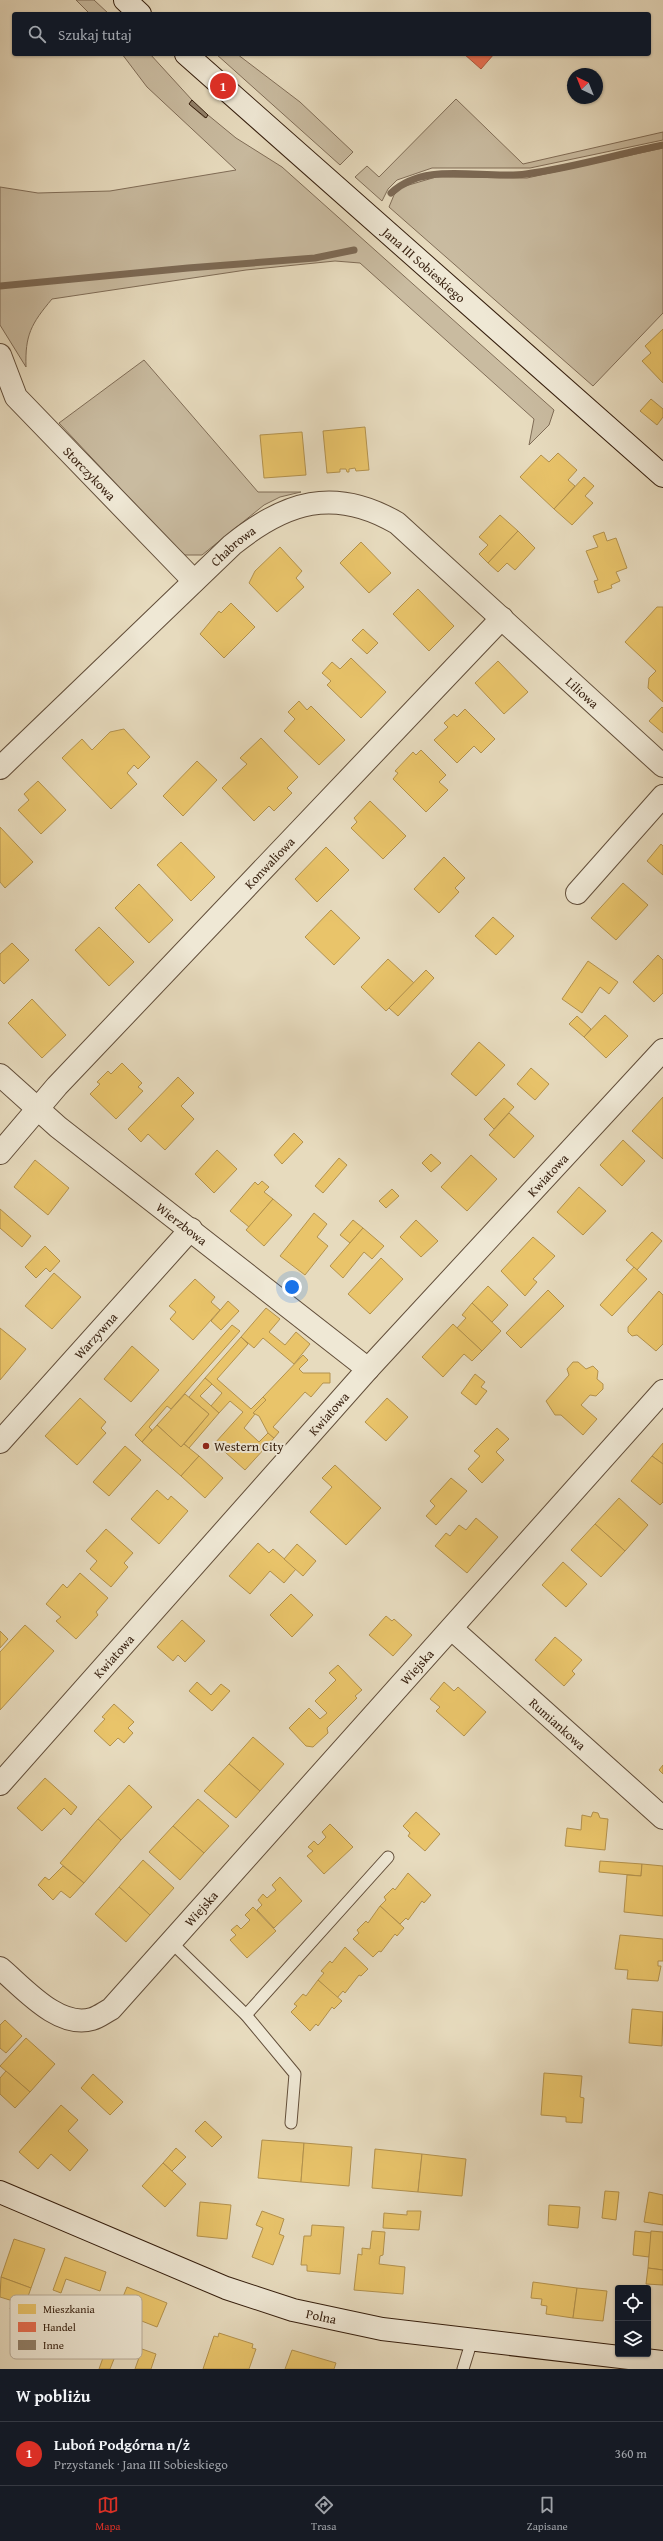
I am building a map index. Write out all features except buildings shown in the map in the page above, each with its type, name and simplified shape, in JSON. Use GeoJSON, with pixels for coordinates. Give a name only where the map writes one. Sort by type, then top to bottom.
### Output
{"type":"FeatureCollection","features":[{"type":"Feature","properties":{"kind":"street"},"geometry":{"type":"LineString","coordinates":[[125,0],[138,12]]}},
{"type":"Feature","properties":{"kind":"street","name":"Jana III Sobieskiego"},"geometry":{"type":"LineString","coordinates":[[188,56],[663,476]]}},
{"type":"Feature","properties":{"kind":"street","name":"Storczykowa"},"geometry":{"type":"LineString","coordinates":[[0,356],[16,397],[194,581]]}},
{"type":"Feature","properties":{"kind":"street","name":"Chabrowa"},"geometry":{"type":"LineString","coordinates":[[0,768],[194,581],[244,535],[281,512],[302,505],[344,503],[380,513],[397,523],[502,618]]}},
{"type":"Feature","properties":{"kind":"street","name":"Liliowa"},"geometry":{"type":"LineString","coordinates":[[502,618],[663,766]]}},
{"type":"Feature","properties":{"kind":"street","name":"Konwaliowa"},"geometry":{"type":"LineString","coordinates":[[0,1153],[57,1086],[502,618]]}},
{"type":"Feature","properties":{"kind":"street"},"geometry":{"type":"LineString","coordinates":[[577,893],[663,796]]}},
{"type":"Feature","properties":{"kind":"street","name":"Kwiatowa"},"geometry":{"type":"LineString","coordinates":[[0,1784],[368,1369],[663,1050]]}},
{"type":"Feature","properties":{"kind":"street","name":"Wierzbowa"},"geometry":{"type":"LineString","coordinates":[[0,1075],[38,1108],[368,1369]]}},
{"type":"Feature","properties":{"kind":"street","name":"Warzywna"},"geometry":{"type":"LineString","coordinates":[[0,1442],[191,1229]]}},
{"type":"Feature","properties":{"kind":"street","name":"Wiejska"},"geometry":{"type":"LineString","coordinates":[[0,1968],[58,2014],[77,2021],[92,2019],[111,2009],[663,1391]]}},
{"type":"Feature","properties":{"kind":"street","name":"Rumiankowa"},"geometry":{"type":"LineString","coordinates":[[452,1629],[663,1818]]}},
{"type":"Feature","properties":{"kind":"street","name":"Polna"},"geometry":{"type":"LineString","coordinates":[[0,2192],[219,2285],[272,2304],[360,2326],[663,2362]]}},
{"type":"Feature","properties":{"kind":"lane"},"geometry":{"type":"LineString","coordinates":[[246,2015],[388,1857]]}},
{"type":"Feature","properties":{"kind":"lane"},"geometry":{"type":"LineString","coordinates":[[171,1942],[246,2015],[295,2074],[291,2123]]}},
{"type":"Feature","properties":{"kind":"lane"},"geometry":{"type":"LineString","coordinates":[[463,2369],[472,2340]]}},
{"type":"Feature","properties":{"kind":"shaded area"},"geometry":{"type":"Polygon","coordinates":[[[76,0],[94,0],[107,12],[88,12],[76,0]]]}},
{"type":"Feature","properties":{"kind":"shaded area"},"geometry":{"type":"Polygon","coordinates":[[[124,56],[152,56],[192,100],[189,104],[205,118],[208,115],[236,138],[282,167],[554,410],[549,425],[529,445],[534,419],[360,263],[335,261],[246,270],[52,299],[34,323],[31,330],[28,338],[26,367],[0,325],[0,187],[38,193],[110,191],[236,170],[147,87],[124,56]]]}},
{"type":"Feature","properties":{"kind":"shaded area"},"geometry":{"type":"Polygon","coordinates":[[[218,56],[240,56],[300,102],[353,152],[340,165],[218,56]]]}},
{"type":"Feature","properties":{"kind":"shaded area"},"geometry":{"type":"Polygon","coordinates":[[[456,99],[523,164],[663,132],[663,140],[530,168],[432,168],[397,180],[388,189],[382,201],[355,177],[367,166],[379,177],[456,99]]]}},
{"type":"Feature","properties":{"kind":"shaded area"},"geometry":{"type":"Polygon","coordinates":[[[663,148],[663,313],[593,386],[389,207],[394,195],[402,187],[436,177],[527,178],[663,148]]]}},
{"type":"Feature","properties":{"kind":"shaded area"},"geometry":{"type":"Polygon","coordinates":[[[144,360],[258,492],[301,492],[280,497],[264,505],[202,555],[183,555],[59,423],[144,360]]]}},
{"type":"Feature","properties":{"kind":"waterway"},"geometry":{"type":"LineString","coordinates":[[391,193],[405,183],[421,177],[437,174],[526,174],[578,165],[663,145]]}},
{"type":"Feature","properties":{"kind":"waterway"},"geometry":{"type":"LineString","coordinates":[[0,286],[188,268],[315,258],[354,250]]}},
{"type":"Feature","properties":{"kind":"place","name":"Luboń Podgórna n/ż"},"geometry":{"type":"Point","coordinates":[223,86]}},
{"type":"Feature","properties":{"kind":"place","name":"Western City"},"geometry":{"type":"Point","coordinates":[206,1446]}}]}
